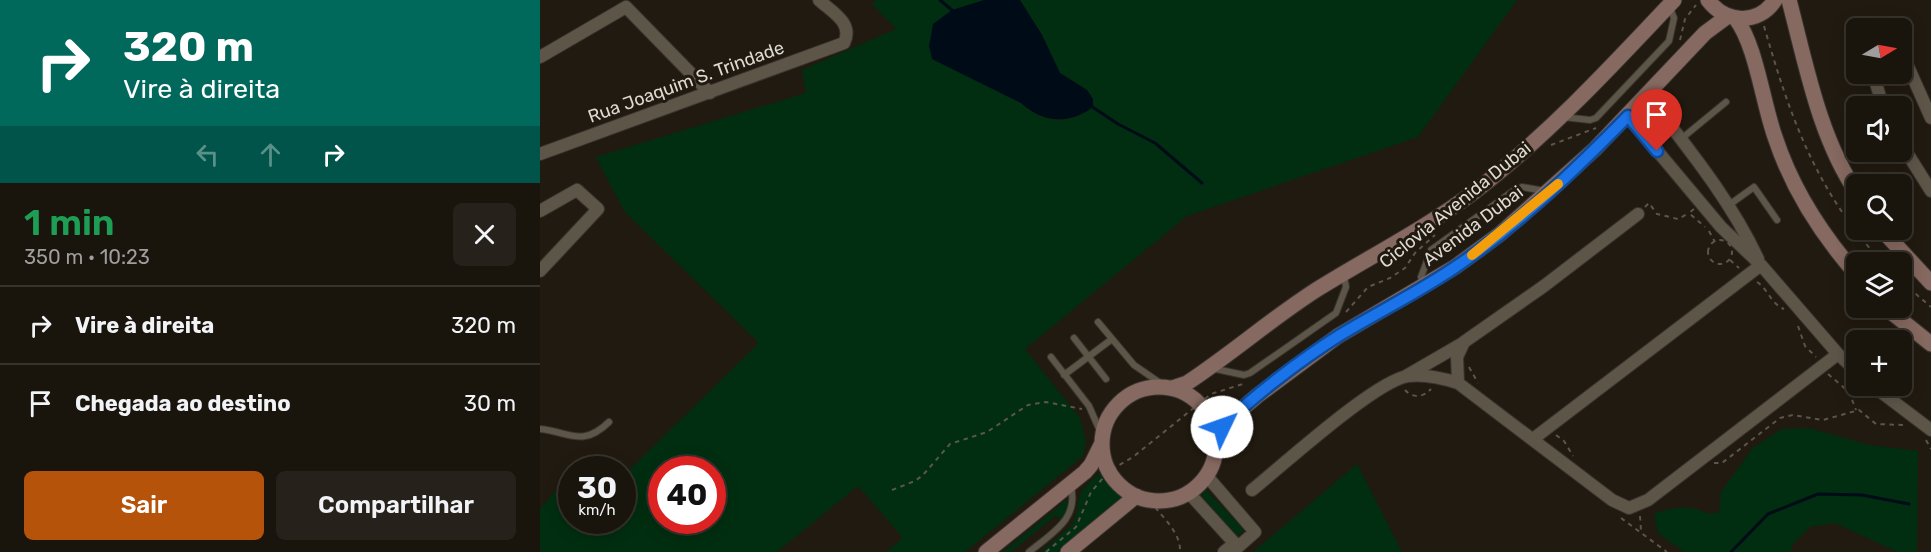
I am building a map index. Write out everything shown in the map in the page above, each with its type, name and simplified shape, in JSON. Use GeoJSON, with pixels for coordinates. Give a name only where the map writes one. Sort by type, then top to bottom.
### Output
{"type":"FeatureCollection","features":[{"type":"Feature","properties":{"kind":"street","name":"Rua Joaquim S. Trindade"},"geometry":{"type":"LineString","coordinates":[[540,154],[844,43],[847,36],[845,23],[819,0]]}},
{"type":"Feature","properties":{"kind":"street"},"geometry":{"type":"LineString","coordinates":[[1708,0],[1714,8],[1732,18],[1747,37],[1774,137],[1788,172],[1811,216],[1846,261]]}},
{"type":"Feature","properties":{"kind":"street"},"geometry":{"type":"LineString","coordinates":[[1761,14],[1775,0]]}},
{"type":"Feature","properties":{"kind":"street"},"geometry":{"type":"LineString","coordinates":[[1789,0],[1821,117],[1847,174]]}},
{"type":"Feature","properties":{"kind":"street","name":"Avenida Dubai"},"geometry":{"type":"LineString","coordinates":[[986,552],[1091,465],[1102,441],[1110,414],[1125,397],[1147,388],[1169,388],[1186,383],[1272,320],[1431,223],[1475,191],[1559,117],[1671,3]]}},
{"type":"Feature","properties":{"kind":"street"},"geometry":{"type":"LineString","coordinates":[[540,57],[626,7],[710,93]]}},
{"type":"Feature","properties":{"kind":"street","name":"Avenida Dubai"},"geometry":{"type":"LineString","coordinates":[[1214,433],[1257,396],[1338,336],[1424,287],[1500,234],[1548,193],[1628,116],[1705,33],[1732,18],[1761,14]]}},
{"type":"Feature","properties":{"kind":"street"},"geometry":{"type":"LineString","coordinates":[[1912,75],[1931,118]]}},
{"type":"Feature","properties":{"kind":"street"},"geometry":{"type":"LineString","coordinates":[[1647,95],[1742,224],[1761,265]]}},
{"type":"Feature","properties":{"kind":"street"},"geometry":{"type":"LineString","coordinates":[[1628,116],[1727,234],[1761,265],[1846,362]]}},
{"type":"Feature","properties":{"kind":"street"},"geometry":{"type":"LineString","coordinates":[[1912,161],[1931,191]]}},
{"type":"Feature","properties":{"kind":"street"},"geometry":{"type":"LineString","coordinates":[[540,211],[577,190],[598,209],[540,271]]}},
{"type":"Feature","properties":{"kind":"street"},"geometry":{"type":"LineString","coordinates":[[1252,490],[1347,412],[1464,342],[1544,286],[1638,214]]}},
{"type":"Feature","properties":{"kind":"street"},"geometry":{"type":"LineString","coordinates":[[1891,240],[1931,283]]}},
{"type":"Feature","properties":{"kind":"street"},"geometry":{"type":"LineString","coordinates":[[1533,439],[1761,265]]}},
{"type":"Feature","properties":{"kind":"street"},"geometry":{"type":"LineString","coordinates":[[1898,318],[1931,345]]}},
{"type":"Feature","properties":{"kind":"street"},"geometry":{"type":"LineString","coordinates":[[1458,383],[1457,362],[1464,342]]}},
{"type":"Feature","properties":{"kind":"street"},"geometry":{"type":"LineString","coordinates":[[1402,378],[1434,377],[1458,383],[1623,507],[1629,508],[1644,507],[1838,354]]}},
{"type":"Feature","properties":{"kind":"street"},"geometry":{"type":"LineString","coordinates":[[1102,441],[1109,471],[1116,482],[1143,498],[1164,500],[1188,492],[1206,475],[1214,455],[1214,433],[1199,404],[1186,394],[1169,388]]}},
{"type":"Feature","properties":{"kind":"street"},"geometry":{"type":"LineString","coordinates":[[1884,396],[1927,433]]}},
{"type":"Feature","properties":{"kind":"street"},"geometry":{"type":"LineString","coordinates":[[1188,492],[1238,547],[1256,532],[1206,475]]}},
{"type":"Feature","properties":{"kind":"street"},"geometry":{"type":"LineString","coordinates":[[1068,552],[1143,498]]}},
{"type":"Feature","properties":{"kind":"street"},"geometry":{"type":"LineString","coordinates":[[1224,552],[1235,543]]}},
{"type":"Feature","properties":{"kind":"lane"},"geometry":{"type":"LineString","coordinates":[[1559,117],[1590,120],[1596,118],[1669,41],[1674,18],[1671,3]]}},
{"type":"Feature","properties":{"kind":"lane"},"geometry":{"type":"LineString","coordinates":[[1681,139],[1726,102]]}},
{"type":"Feature","properties":{"kind":"lane"},"geometry":{"type":"LineString","coordinates":[[1424,287],[1421,277],[1431,250],[1516,189],[1522,187],[1548,193]]}},
{"type":"Feature","properties":{"kind":"lane"},"geometry":{"type":"LineString","coordinates":[[1729,205],[1754,187],[1777,220]]}},
{"type":"Feature","properties":{"kind":"lane"},"geometry":{"type":"LineString","coordinates":[[1209,368],[1244,375],[1336,313],[1346,287],[1343,275]]}},
{"type":"Feature","properties":{"kind":"lane"},"geometry":{"type":"LineString","coordinates":[[1098,322],[1139,369],[1169,388]]}},
{"type":"Feature","properties":{"kind":"lane"},"geometry":{"type":"LineString","coordinates":[[1074,338],[1106,378]]}},
{"type":"Feature","properties":{"kind":"lane"},"geometry":{"type":"LineString","coordinates":[[1064,375],[1112,339]]}},
{"type":"Feature","properties":{"kind":"lane"},"geometry":{"type":"LineString","coordinates":[[1051,357],[1091,411],[1102,441]]}},
{"type":"Feature","properties":{"kind":"lane"},"geometry":{"type":"LineString","coordinates":[[540,429],[568,436],[586,437],[599,432],[609,422]]}},
{"type":"Feature","properties":{"kind":"lane"},"geometry":{"type":"LineString","coordinates":[[1029,552],[1069,519],[1074,496],[1070,484]]}},
{"type":"Feature","properties":{"kind":"path"},"geometry":{"type":"LineString","coordinates":[[1679,42],[1690,11],[1702,0]]}},
{"type":"Feature","properties":{"kind":"path"},"geometry":{"type":"LineString","coordinates":[[1761,14],[1784,94],[1809,157],[1839,209],[1874,252]]}},
{"type":"Feature","properties":{"kind":"path","name":"Ciclovia Avenida Dubai"},"geometry":{"type":"LineString","coordinates":[[1546,148],[1602,125]]}},
{"type":"Feature","properties":{"kind":"path"},"geometry":{"type":"LineString","coordinates":[[1638,214],[1649,203],[1657,214],[1678,219],[1689,213]]}},
{"type":"Feature","properties":{"kind":"path","name":"Ciclovia Avenida Dubai"},"geometry":{"type":"LineString","coordinates":[[1345,313],[1368,287],[1390,278],[1405,268],[1420,248],[1442,230]]}},
{"type":"Feature","properties":{"kind":"path"},"geometry":{"type":"LineString","coordinates":[[1720,240],[1727,243],[1732,249],[1730,260],[1719,265],[1712,261],[1708,253],[1710,246],[1720,240]]}},
{"type":"Feature","properties":{"kind":"path"},"geometry":{"type":"LineString","coordinates":[[1730,260],[1766,290],[1774,304],[1788,310]]}},
{"type":"Feature","properties":{"kind":"path"},"geometry":{"type":"LineString","coordinates":[[1912,291],[1931,307]]}},
{"type":"Feature","properties":{"kind":"path"},"geometry":{"type":"LineString","coordinates":[[1796,319],[1805,346],[1831,379],[1849,392],[1856,410],[1876,424],[1900,424],[1911,428]]}},
{"type":"Feature","properties":{"kind":"path"},"geometry":{"type":"LineString","coordinates":[[1457,362],[1466,364],[1473,371],[1483,391]]}},
{"type":"Feature","properties":{"kind":"path"},"geometry":{"type":"LineString","coordinates":[[1402,378],[1408,393],[1417,396],[1431,389],[1434,377]]}},
{"type":"Feature","properties":{"kind":"path"},"geometry":{"type":"LineString","coordinates":[[1046,552],[1076,527],[1092,492],[1109,471],[1133,457],[1199,404],[1223,388],[1251,382]]}},
{"type":"Feature","properties":{"kind":"path"},"geometry":{"type":"LineString","coordinates":[[892,490],[915,481],[950,444],[987,432],[1028,405],[1046,402],[1091,411]]}},
{"type":"Feature","properties":{"kind":"path"},"geometry":{"type":"LineString","coordinates":[[1707,463],[1722,463],[1780,418],[1799,415],[1823,420],[1856,410]]}},
{"type":"Feature","properties":{"kind":"path"},"geometry":{"type":"LineString","coordinates":[[1545,431],[1564,441],[1575,460]]}},
{"type":"Feature","properties":{"kind":"path"},"geometry":{"type":"LineString","coordinates":[[1927,433],[1931,449]]}},
{"type":"Feature","properties":{"kind":"path"},"geometry":{"type":"LineString","coordinates":[[1143,498],[1174,532],[1180,543],[1180,552]]}},
{"type":"Feature","properties":{"kind":"path"},"geometry":{"type":"LineString","coordinates":[[1642,533],[1639,520],[1644,507]]}},
{"type":"Feature","properties":{"kind":"green space"},"geometry":{"type":"Polygon","coordinates":[[[876,0],[984,0],[933,24],[932,59],[1021,103],[1038,115],[1056,120],[1074,117],[1092,107],[1087,90],[1060,73],[1042,35],[1020,0],[1517,0],[1418,137],[1187,216],[1025,349],[1080,418],[1086,442],[1083,456],[965,552],[886,552],[903,538],[858,486],[777,552],[540,552],[540,509],[556,490],[558,492],[558,534],[636,534],[636,463],[759,343],[624,211],[596,157],[806,93],[802,70],[896,29],[872,4],[876,0]]]}},
{"type":"Feature","properties":{"kind":"green space"},"geometry":{"type":"Polygon","coordinates":[[[1653,112],[1669,132],[1664,140],[1655,140],[1644,126],[1653,112]]]}},
{"type":"Feature","properties":{"kind":"green space"},"geometry":{"type":"Polygon","coordinates":[[[1809,428],[1869,445],[1918,451],[1917,552],[1898,552],[1835,523],[1810,527],[1793,544],[1790,552],[1684,552],[1658,533],[1654,514],[1682,508],[1695,509],[1709,514],[1719,512],[1721,492],[1752,449],[1782,429],[1809,428]]]}},
{"type":"Feature","properties":{"kind":"green space"},"geometry":{"type":"Polygon","coordinates":[[[1357,464],[1402,552],[1253,552],[1357,464]]]}},
{"type":"Feature","properties":{"kind":"green space"},"geometry":{"type":"Polygon","coordinates":[[[1101,472],[1124,498],[1057,552],[1041,552],[1073,524],[1082,491],[1101,472]]]}},
{"type":"Feature","properties":{"kind":"green space"},"geometry":{"type":"Polygon","coordinates":[[[1206,490],[1244,530],[1238,536],[1201,495],[1206,490]]]}},
{"type":"Feature","properties":{"kind":"green space"},"geometry":{"type":"Polygon","coordinates":[[[1069,498],[1068,509],[1062,522],[1056,515],[1011,552],[1003,552],[1069,498]]]}},
{"type":"Feature","properties":{"kind":"water"},"geometry":{"type":"Polygon","coordinates":[[[984,0],[1020,0],[1042,35],[1060,73],[1087,90],[1093,99],[1093,107],[1075,117],[1047,118],[932,59],[929,46],[933,24],[952,10],[984,0]]]}},
{"type":"Feature","properties":{"kind":"waterway"},"geometry":{"type":"LineString","coordinates":[[940,0],[953,11]]}},
{"type":"Feature","properties":{"kind":"waterway"},"geometry":{"type":"LineString","coordinates":[[1091,106],[1118,124],[1155,143],[1202,183]]}},
{"type":"Feature","properties":{"kind":"waterway"},"geometry":{"type":"LineString","coordinates":[[1731,552],[1768,514],[1818,494],[1862,495],[1909,504]]}},
{"type":"Feature","properties":{"kind":"slow traffic"},"geometry":{"type":"LineString","coordinates":[[1472,255],[1558,184]]}},
{"type":"Feature","properties":{"kind":"route"},"geometry":{"type":"LineString","coordinates":[[1222,427],[1257,396],[1338,336],[1409,296],[1455,267],[1500,234],[1548,193],[1628,116],[1657,151]]}}]}
